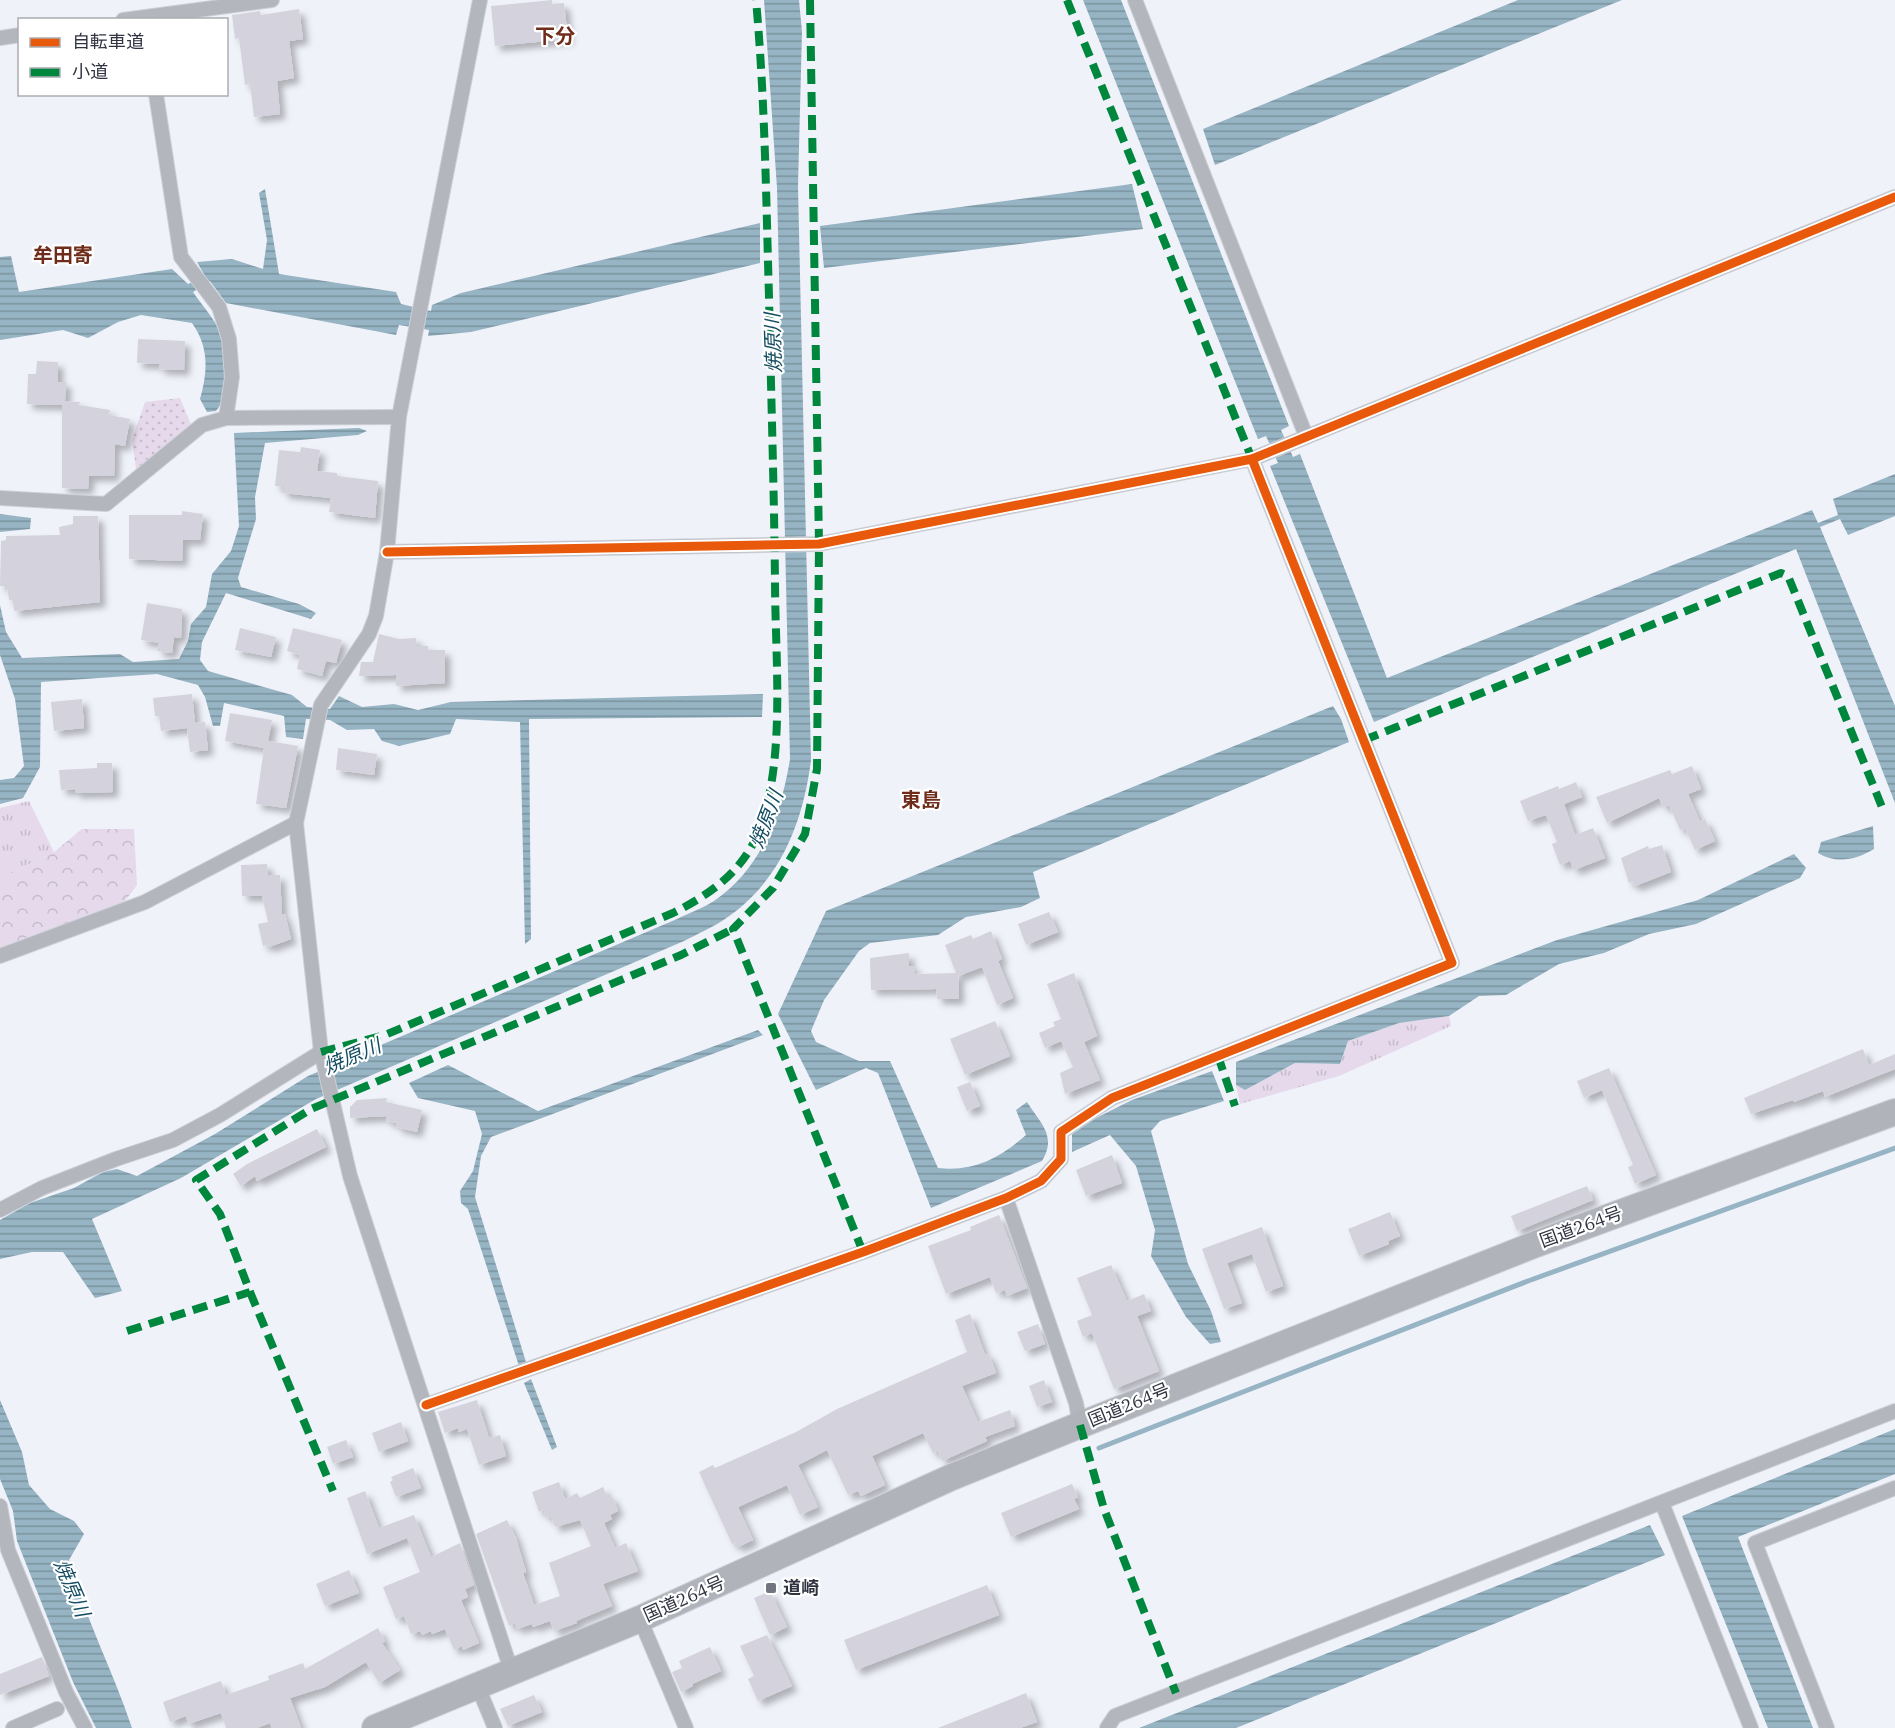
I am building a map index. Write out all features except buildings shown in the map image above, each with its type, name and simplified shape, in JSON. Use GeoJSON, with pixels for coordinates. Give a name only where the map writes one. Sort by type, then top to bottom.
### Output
{"type":"FeatureCollection","features":[{"type":"Feature","properties":{"kind":"highway","name":"国道264号"},"geometry":{"type":"LineString","coordinates":[[375,1728],[640,1619],[952,1477],[1080,1425],[1536,1244],[1895,1112]]}},
{"type":"Feature","properties":{"kind":"street"},"geometry":{"type":"LineString","coordinates":[[145,18],[272,0]]}},
{"type":"Feature","properties":{"kind":"street"},"geometry":{"type":"LineString","coordinates":[[480,0],[399,417],[387,552],[376,616],[369,634],[321,705],[296,823],[321,1052],[330,1102],[350,1176],[512,1673]]}},
{"type":"Feature","properties":{"kind":"street"},"geometry":{"type":"LineString","coordinates":[[1135,0],[1306,436]]}},
{"type":"Feature","properties":{"kind":"street"},"geometry":{"type":"LineString","coordinates":[[0,38],[18,35]]}},
{"type":"Feature","properties":{"kind":"street"},"geometry":{"type":"LineString","coordinates":[[156,96],[181,257],[219,307],[229,339],[232,377],[226,418]]}},
{"type":"Feature","properties":{"kind":"street"},"geometry":{"type":"LineString","coordinates":[[387,552],[819,544],[1252,459],[1895,197]]}},
{"type":"Feature","properties":{"kind":"street"},"geometry":{"type":"LineString","coordinates":[[0,498],[106,504],[202,425],[226,418],[399,417]]}},
{"type":"Feature","properties":{"kind":"street"},"geometry":{"type":"LineString","coordinates":[[426,1405],[852,1256],[1006,1198],[1041,1181],[1061,1159],[1061,1132],[1112,1098],[1452,963],[1252,459]]}},
{"type":"Feature","properties":{"kind":"street"},"geometry":{"type":"LineString","coordinates":[[0,956],[145,902],[296,823]]}},
{"type":"Feature","properties":{"kind":"street"},"geometry":{"type":"LineString","coordinates":[[0,1210],[74,1175],[173,1140],[220,1115],[321,1052]]}},
{"type":"Feature","properties":{"kind":"street"},"geometry":{"type":"LineString","coordinates":[[1006,1198],[1076,1403],[1080,1425]]}},
{"type":"Feature","properties":{"kind":"street"},"geometry":{"type":"LineString","coordinates":[[1107,1728],[1115,1716],[1895,1412]]}},
{"type":"Feature","properties":{"kind":"street"},"geometry":{"type":"LineString","coordinates":[[1827,1728],[1755,1543],[1895,1488]]}},
{"type":"Feature","properties":{"kind":"street"},"geometry":{"type":"LineString","coordinates":[[1662,1503],[1751,1728]]}},
{"type":"Feature","properties":{"kind":"street"},"geometry":{"type":"LineString","coordinates":[[0,1506],[8,1550],[66,1692],[85,1728]]}},
{"type":"Feature","properties":{"kind":"street"},"geometry":{"type":"LineString","coordinates":[[640,1619],[686,1728]]}},
{"type":"Feature","properties":{"kind":"street"},"geometry":{"type":"LineString","coordinates":[[478,1687],[495,1728]]}},
{"type":"Feature","properties":{"kind":"street"},"geometry":{"type":"LineString","coordinates":[[13,1728],[30,1725],[57,1709]]}},
{"type":"Feature","properties":{"kind":"green space"},"geometry":{"type":"Polygon","coordinates":[[[180,398],[192,427],[136,469],[132,440],[145,402],[180,398]]]}},
{"type":"Feature","properties":{"kind":"green space"},"geometry":{"type":"Polygon","coordinates":[[[29,801],[54,852],[0,878],[0,808],[29,801]]]}},
{"type":"Feature","properties":{"kind":"green space"},"geometry":{"type":"Polygon","coordinates":[[[82,829],[134,829],[137,885],[123,904],[0,950],[0,878],[54,852],[82,829]]]}},
{"type":"Feature","properties":{"kind":"green space"},"geometry":{"type":"Polygon","coordinates":[[[1449,1016],[1451,1026],[1339,1076],[1240,1104],[1236,1085],[1245,1090],[1295,1063],[1340,1064],[1348,1041],[1399,1023],[1449,1016]]]}},
{"type":"Feature","properties":{"kind":"water"},"geometry":{"type":"Polygon","coordinates":[[[764,0],[799,0],[802,32],[798,186],[811,760],[795,828],[774,869],[761,887],[744,904],[710,928],[316,1099],[181,1178],[92,1219],[122,1291],[95,1298],[63,1252],[32,1252],[0,1259],[0,1220],[30,1203],[74,1188],[103,1172],[117,1169],[137,1176],[215,1134],[308,1076],[701,908],[731,888],[757,856],[775,819],[790,759],[777,188],[764,0]]]}},
{"type":"Feature","properties":{"kind":"water"},"geometry":{"type":"Polygon","coordinates":[[[1083,0],[1121,0],[1289,426],[1281,430],[1293,457],[1300,454],[1387,678],[1812,510],[1818,523],[1838,515],[1833,499],[1895,474],[1895,516],[1848,535],[1840,519],[1820,527],[1895,706],[1895,803],[1796,549],[1374,722],[1270,466],[1278,463],[1266,436],[1258,439],[1083,0]]]}},
{"type":"Feature","properties":{"kind":"water"},"geometry":{"type":"Polygon","coordinates":[[[1518,0],[1622,0],[1215,165],[1203,129],[1518,0]]]}},
{"type":"Feature","properties":{"kind":"water"},"geometry":{"type":"Polygon","coordinates":[[[1132,184],[1143,229],[824,268],[820,226],[1132,184]]]}},
{"type":"Feature","properties":{"kind":"water"},"geometry":{"type":"Polygon","coordinates":[[[265,189],[279,274],[396,292],[401,304],[431,311],[432,305],[461,293],[760,223],[760,263],[471,332],[428,336],[429,330],[399,325],[396,335],[226,303],[210,281],[193,292],[218,328],[226,359],[226,382],[221,403],[216,411],[207,412],[200,399],[205,379],[204,350],[198,332],[192,323],[141,315],[118,322],[88,338],[63,330],[0,340],[0,257],[11,256],[19,292],[172,269],[188,284],[205,276],[197,262],[232,259],[263,269],[267,240],[259,193],[265,189]]]}},
{"type":"Feature","properties":{"kind":"water"},"geometry":{"type":"Polygon","coordinates":[[[359,428],[367,431],[358,435],[265,443],[255,497],[256,519],[238,578],[241,587],[299,604],[316,613],[311,619],[226,593],[202,642],[200,660],[208,671],[292,695],[307,707],[330,709],[339,696],[362,707],[394,704],[418,710],[451,702],[763,694],[762,717],[529,719],[531,939],[525,944],[520,722],[456,719],[450,734],[399,746],[382,741],[374,729],[347,730],[330,720],[306,719],[303,739],[286,737],[284,716],[224,703],[220,726],[213,726],[205,697],[198,685],[157,674],[41,682],[40,767],[23,798],[0,804],[0,780],[14,778],[24,766],[15,699],[0,655],[0,605],[6,632],[22,658],[120,654],[133,662],[179,659],[188,641],[191,624],[206,607],[212,574],[231,551],[239,526],[234,433],[359,428]]]}},
{"type":"Feature","properties":{"kind":"water"},"geometry":{"type":"Polygon","coordinates":[[[0,514],[31,518],[30,529],[0,532],[0,514]]]}},
{"type":"Feature","properties":{"kind":"water"},"geometry":{"type":"Polygon","coordinates":[[[1333,706],[1341,719],[1349,742],[1033,872],[1040,898],[1021,907],[966,917],[938,935],[870,943],[859,951],[824,1000],[811,1031],[816,1042],[859,1061],[890,1061],[938,1168],[963,1168],[986,1162],[1016,1143],[1026,1135],[1016,1110],[1027,1102],[1048,1137],[1042,1161],[931,1208],[878,1073],[866,1068],[816,1090],[778,1014],[826,911],[1333,706]]]}},
{"type":"Feature","properties":{"kind":"water"},"geometry":{"type":"Polygon","coordinates":[[[1873,826],[1874,849],[1867,853],[1853,858],[1832,859],[1818,853],[1821,842],[1873,826]]]}},
{"type":"Feature","properties":{"kind":"water"},"geometry":{"type":"Polygon","coordinates":[[[1794,854],[1806,868],[1800,878],[1696,924],[1649,934],[1604,953],[1559,964],[1506,995],[1479,996],[1449,1016],[1399,1023],[1348,1041],[1340,1064],[1295,1063],[1245,1090],[1236,1085],[1236,1062],[1557,940],[1698,900],[1794,854]]]}},
{"type":"Feature","properties":{"kind":"water"},"geometry":{"type":"Polygon","coordinates":[[[758,1030],[763,1035],[491,1137],[481,1156],[475,1197],[526,1362],[519,1366],[468,1209],[461,1203],[460,1191],[473,1171],[482,1134],[475,1111],[418,1098],[409,1083],[448,1065],[538,1111],[758,1030]]]}},
{"type":"Feature","properties":{"kind":"water"},"geometry":{"type":"Polygon","coordinates":[[[1212,1071],[1224,1101],[1160,1121],[1151,1131],[1188,1264],[1211,1311],[1221,1342],[1210,1344],[1186,1317],[1151,1256],[1155,1230],[1136,1166],[1110,1135],[1072,1152],[1072,1130],[1132,1100],[1212,1071]]]}},
{"type":"Feature","properties":{"kind":"water"},"geometry":{"type":"Polygon","coordinates":[[[531,1379],[557,1447],[552,1450],[524,1383],[531,1379]]]}},
{"type":"Feature","properties":{"kind":"water","name":"焼原川"},"geometry":{"type":"Polygon","coordinates":[[[0,1400],[22,1452],[29,1485],[50,1509],[74,1521],[84,1534],[69,1560],[83,1603],[132,1728],[96,1728],[73,1682],[17,1541],[13,1511],[0,1479],[0,1400]]]}},
{"type":"Feature","properties":{"kind":"water"},"geometry":{"type":"Polygon","coordinates":[[[1895,1429],[1895,1474],[1738,1537],[1813,1728],[1768,1728],[1682,1516],[1895,1429]]]}},
{"type":"Feature","properties":{"kind":"water"},"geometry":{"type":"Polygon","coordinates":[[[1650,1525],[1665,1555],[1236,1728],[1139,1728],[1650,1525]]]}},
{"type":"Feature","properties":{"kind":"waterway"},"geometry":{"type":"LineString","coordinates":[[1099,1448],[1528,1281],[1895,1148]]}},
{"type":"Feature","properties":{"kind":"marked path"},"geometry":{"type":"LineString","coordinates":[[321,1052],[385,1035],[673,913],[701,898],[725,879],[754,843],[768,800],[776,739],[777,706],[766,186],[756,0]]}},
{"type":"Feature","properties":{"kind":"marked path"},"geometry":{"type":"LineString","coordinates":[[810,0],[819,544],[817,769],[805,834],[773,888],[733,929],[863,1252]]}},
{"type":"Feature","properties":{"kind":"marked path"},"geometry":{"type":"LineString","coordinates":[[1067,0],[1252,459]]}},
{"type":"Feature","properties":{"kind":"marked path"},"geometry":{"type":"LineString","coordinates":[[1364,740],[1781,573],[1788,576],[1882,807]]}},
{"type":"Feature","properties":{"kind":"marked path"},"geometry":{"type":"LineString","coordinates":[[127,1331],[250,1292],[220,1214],[196,1180],[311,1109],[681,955],[733,929]]}},
{"type":"Feature","properties":{"kind":"marked path"},"geometry":{"type":"LineString","coordinates":[[1218,1056],[1235,1106]]}},
{"type":"Feature","properties":{"kind":"marked path"},"geometry":{"type":"LineString","coordinates":[[250,1292],[333,1491]]}},
{"type":"Feature","properties":{"kind":"marked path"},"geometry":{"type":"LineString","coordinates":[[1080,1425],[1104,1509],[1176,1693]]}},
{"type":"Feature","properties":{"kind":"cycle path"},"geometry":{"type":"LineString","coordinates":[[387,552],[819,544],[1252,459],[1895,197]]}},
{"type":"Feature","properties":{"kind":"cycle path"},"geometry":{"type":"LineString","coordinates":[[426,1405],[863,1252],[1006,1198],[1041,1181],[1061,1159],[1061,1132],[1112,1098],[1452,963],[1252,459]]}},
{"type":"Feature","properties":{"kind":"place","name":"道崎"},"geometry":{"type":"Point","coordinates":[771,1588]}},
{"type":"Feature","properties":{"kind":"district","name":"下分"},"geometry":{"type":"Point","coordinates":[555,36]}},
{"type":"Feature","properties":{"kind":"district","name":"牟田寄"},"geometry":{"type":"Point","coordinates":[63,255]}},
{"type":"Feature","properties":{"kind":"district","name":"東島"},"geometry":{"type":"Point","coordinates":[921,800]}}]}
